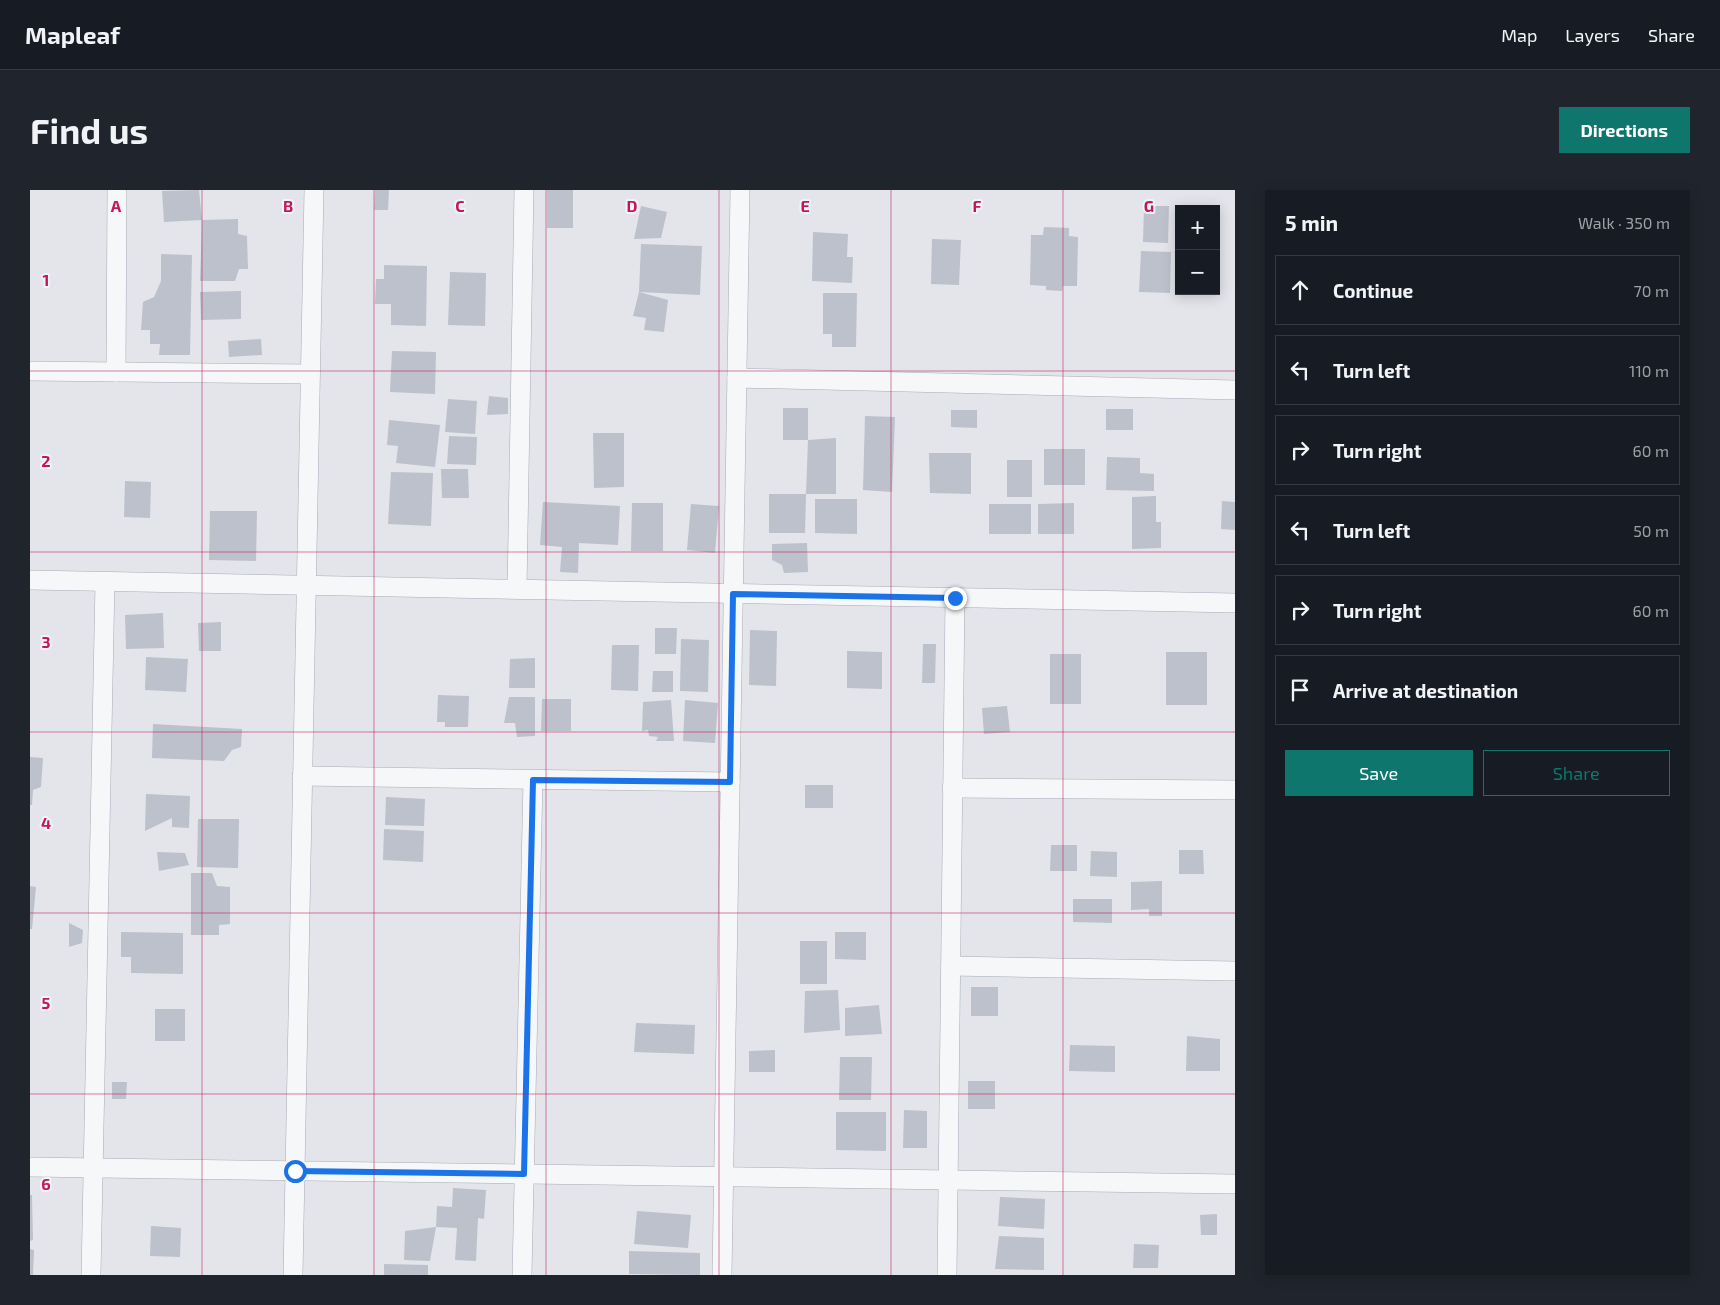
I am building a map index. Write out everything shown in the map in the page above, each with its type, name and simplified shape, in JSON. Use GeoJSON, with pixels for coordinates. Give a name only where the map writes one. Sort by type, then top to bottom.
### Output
{"type":"FeatureCollection","features":[{"type":"Feature","properties":{"kind":"street"},"geometry":{"type":"LineString","coordinates":[[116,372],[117,190]]}},
{"type":"Feature","properties":{"kind":"street"},"geometry":{"type":"LineString","coordinates":[[293,1275],[314,190]]}},
{"type":"Feature","properties":{"kind":"street"},"geometry":{"type":"LineString","coordinates":[[517,590],[524,190]]}},
{"type":"Feature","properties":{"kind":"street"},"geometry":{"type":"LineString","coordinates":[[722,1275],[740,190]]}},
{"type":"Feature","properties":{"kind":"street"},"geometry":{"type":"LineString","coordinates":[[30,371],[310,374]]}},
{"type":"Feature","properties":{"kind":"street"},"geometry":{"type":"LineString","coordinates":[[737,378],[1235,390]]}},
{"type":"Feature","properties":{"kind":"street"},"geometry":{"type":"LineString","coordinates":[[30,580],[1235,603]]}},
{"type":"Feature","properties":{"kind":"street"},"geometry":{"type":"LineString","coordinates":[[91,1275],[105,582]]}},
{"type":"Feature","properties":{"kind":"street"},"geometry":{"type":"LineString","coordinates":[[947,1275],[950,1180],[955,598]]}},
{"type":"Feature","properties":{"kind":"street"},"geometry":{"type":"LineString","coordinates":[[302,776],[730,782]]}},
{"type":"Feature","properties":{"kind":"street"},"geometry":{"type":"LineString","coordinates":[[522,1275],[533,780]]}},
{"type":"Feature","properties":{"kind":"street"},"geometry":{"type":"LineString","coordinates":[[952,788],[1235,790]]}},
{"type":"Feature","properties":{"kind":"street"},"geometry":{"type":"LineString","coordinates":[[951,966],[1235,971]]}},
{"type":"Feature","properties":{"kind":"street"},"geometry":{"type":"LineString","coordinates":[[30,1167],[1235,1184]]}},
{"type":"Feature","properties":{"kind":"building"},"geometry":{"type":"Polygon","coordinates":[[[199,190],[202,220],[164,222],[162,191],[199,190]]]}},
{"type":"Feature","properties":{"kind":"building"},"geometry":{"type":"Polygon","coordinates":[[[375,190],[389,190],[388,210],[374,210],[375,190]]]}},
{"type":"Feature","properties":{"kind":"building"},"geometry":{"type":"Polygon","coordinates":[[[547,190],[573,190],[573,228],[547,228],[547,190]]]}},
{"type":"Feature","properties":{"kind":"building"},"geometry":{"type":"Polygon","coordinates":[[[641,206],[667,212],[661,238],[634,239],[641,206]]]}},
{"type":"Feature","properties":{"kind":"building"},"geometry":{"type":"Polygon","coordinates":[[[1144,206],[1169,206],[1168,243],[1143,242],[1144,206]]]}},
{"type":"Feature","properties":{"kind":"building"},"geometry":{"type":"Polygon","coordinates":[[[238,219],[238,234],[247,236],[248,269],[239,269],[235,281],[200,281],[202,220],[238,219]]]}},
{"type":"Feature","properties":{"kind":"building"},"geometry":{"type":"Polygon","coordinates":[[[1044,227],[1069,228],[1069,236],[1078,237],[1077,286],[1063,286],[1062,291],[1046,290],[1046,286],[1030,285],[1031,235],[1043,235],[1044,227]]]}},
{"type":"Feature","properties":{"kind":"building"},"geometry":{"type":"Polygon","coordinates":[[[813,232],[848,234],[847,257],[853,257],[852,283],[812,281],[813,232]]]}},
{"type":"Feature","properties":{"kind":"building"},"geometry":{"type":"Polygon","coordinates":[[[932,239],[961,240],[959,285],[931,284],[932,239]]]}},
{"type":"Feature","properties":{"kind":"building"},"geometry":{"type":"Polygon","coordinates":[[[641,244],[702,246],[700,295],[639,292],[641,244]]]}},
{"type":"Feature","properties":{"kind":"building"},"geometry":{"type":"Polygon","coordinates":[[[1141,251],[1171,252],[1170,293],[1139,292],[1141,251]]]}},
{"type":"Feature","properties":{"kind":"building"},"geometry":{"type":"Polygon","coordinates":[[[161,254],[192,255],[190,355],[159,355],[160,344],[150,344],[150,330],[141,330],[143,302],[154,297],[161,281],[161,254]]]}},
{"type":"Feature","properties":{"kind":"building"},"geometry":{"type":"Polygon","coordinates":[[[384,265],[427,266],[426,326],[391,325],[391,304],[375,304],[376,279],[384,279],[384,265]]]}},
{"type":"Feature","properties":{"kind":"building"},"geometry":{"type":"Polygon","coordinates":[[[450,272],[486,273],[485,326],[448,325],[450,272]]]}},
{"type":"Feature","properties":{"kind":"building"},"geometry":{"type":"Polygon","coordinates":[[[241,291],[241,319],[201,320],[200,292],[241,291]]]}},
{"type":"Feature","properties":{"kind":"building"},"geometry":{"type":"Polygon","coordinates":[[[639,292],[668,300],[664,332],[644,330],[646,318],[633,316],[639,292]]]}},
{"type":"Feature","properties":{"kind":"building"},"geometry":{"type":"Polygon","coordinates":[[[823,293],[857,293],[856,347],[832,347],[832,334],[823,334],[823,293]]]}},
{"type":"Feature","properties":{"kind":"building"},"geometry":{"type":"Polygon","coordinates":[[[261,339],[262,355],[229,357],[228,341],[261,339]]]}},
{"type":"Feature","properties":{"kind":"building"},"geometry":{"type":"Polygon","coordinates":[[[392,351],[436,352],[435,394],[390,392],[392,351]]]}},
{"type":"Feature","properties":{"kind":"building"},"geometry":{"type":"Polygon","coordinates":[[[489,396],[508,398],[508,414],[487,415],[489,396]]]}},
{"type":"Feature","properties":{"kind":"building"},"geometry":{"type":"Polygon","coordinates":[[[448,399],[477,401],[475,434],[445,432],[448,399]]]}},
{"type":"Feature","properties":{"kind":"building"},"geometry":{"type":"Polygon","coordinates":[[[783,408],[808,408],[808,440],[783,440],[783,408]]]}},
{"type":"Feature","properties":{"kind":"building"},"geometry":{"type":"Polygon","coordinates":[[[1106,409],[1133,409],[1133,430],[1106,430],[1106,409]]]}},
{"type":"Feature","properties":{"kind":"building"},"geometry":{"type":"Polygon","coordinates":[[[951,410],[977,410],[977,428],[951,427],[951,410]]]}},
{"type":"Feature","properties":{"kind":"building"},"geometry":{"type":"Polygon","coordinates":[[[865,416],[895,417],[892,492],[863,490],[865,416]]]}},
{"type":"Feature","properties":{"kind":"building"},"geometry":{"type":"Polygon","coordinates":[[[389,420],[440,425],[435,467],[396,463],[398,446],[387,445],[389,420]]]}},
{"type":"Feature","properties":{"kind":"building"},"geometry":{"type":"Polygon","coordinates":[[[593,433],[624,433],[624,487],[594,488],[593,433]]]}},
{"type":"Feature","properties":{"kind":"building"},"geometry":{"type":"Polygon","coordinates":[[[449,436],[477,437],[476,465],[447,464],[449,436]]]}},
{"type":"Feature","properties":{"kind":"building"},"geometry":{"type":"Polygon","coordinates":[[[836,438],[836,494],[806,494],[808,440],[836,438]]]}},
{"type":"Feature","properties":{"kind":"building"},"geometry":{"type":"Polygon","coordinates":[[[1044,449],[1085,449],[1085,485],[1044,485],[1044,449]]]}},
{"type":"Feature","properties":{"kind":"building"},"geometry":{"type":"Polygon","coordinates":[[[929,453],[971,453],[971,494],[930,493],[929,453]]]}},
{"type":"Feature","properties":{"kind":"building"},"geometry":{"type":"Polygon","coordinates":[[[1107,457],[1140,458],[1140,473],[1154,474],[1154,491],[1106,490],[1107,457]]]}},
{"type":"Feature","properties":{"kind":"building"},"geometry":{"type":"Polygon","coordinates":[[[1007,460],[1032,460],[1032,497],[1007,497],[1007,460]]]}},
{"type":"Feature","properties":{"kind":"building"},"geometry":{"type":"Polygon","coordinates":[[[441,469],[468,469],[469,498],[442,498],[441,469]]]}},
{"type":"Feature","properties":{"kind":"building"},"geometry":{"type":"Polygon","coordinates":[[[391,472],[433,473],[431,526],[388,524],[391,472]]]}},
{"type":"Feature","properties":{"kind":"building"},"geometry":{"type":"Polygon","coordinates":[[[125,481],[151,482],[150,518],[124,517],[125,481]]]}},
{"type":"Feature","properties":{"kind":"building"},"geometry":{"type":"Polygon","coordinates":[[[769,494],[806,494],[805,533],[769,533],[769,494]]]}},
{"type":"Feature","properties":{"kind":"building"},"geometry":{"type":"Polygon","coordinates":[[[1156,496],[1156,522],[1161,522],[1161,548],[1132,549],[1132,497],[1156,496]]]}},
{"type":"Feature","properties":{"kind":"building"},"geometry":{"type":"Polygon","coordinates":[[[815,499],[857,499],[857,534],[815,533],[815,499]]]}},
{"type":"Feature","properties":{"kind":"building"},"geometry":{"type":"Polygon","coordinates":[[[1222,501],[1235,502],[1235,530],[1221,529],[1222,501]]]}},
{"type":"Feature","properties":{"kind":"building"},"geometry":{"type":"Polygon","coordinates":[[[543,502],[620,506],[618,545],[579,543],[578,573],[560,572],[562,547],[540,545],[543,502]]]}},
{"type":"Feature","properties":{"kind":"building"},"geometry":{"type":"Polygon","coordinates":[[[632,503],[663,503],[663,551],[631,551],[632,503]]]}},
{"type":"Feature","properties":{"kind":"building"},"geometry":{"type":"Polygon","coordinates":[[[1074,503],[1074,534],[1038,534],[1038,504],[1074,503]]]}},
{"type":"Feature","properties":{"kind":"building"},"geometry":{"type":"Polygon","coordinates":[[[691,504],[719,506],[715,553],[687,550],[691,504]]]}},
{"type":"Feature","properties":{"kind":"building"},"geometry":{"type":"Polygon","coordinates":[[[989,504],[1031,504],[1031,534],[989,534],[989,504]]]}},
{"type":"Feature","properties":{"kind":"building"},"geometry":{"type":"Polygon","coordinates":[[[210,511],[257,511],[256,561],[209,560],[210,511]]]}},
{"type":"Feature","properties":{"kind":"building"},"geometry":{"type":"Polygon","coordinates":[[[807,543],[808,572],[784,573],[782,565],[772,560],[772,544],[807,543]]]}},
{"type":"Feature","properties":{"kind":"building"},"geometry":{"type":"Polygon","coordinates":[[[163,613],[164,648],[126,649],[125,615],[163,613]]]}},
{"type":"Feature","properties":{"kind":"building"},"geometry":{"type":"Polygon","coordinates":[[[221,622],[221,651],[199,651],[198,623],[221,622]]]}},
{"type":"Feature","properties":{"kind":"building"},"geometry":{"type":"Polygon","coordinates":[[[655,628],[677,628],[676,654],[655,654],[655,628]]]}},
{"type":"Feature","properties":{"kind":"building"},"geometry":{"type":"Polygon","coordinates":[[[750,630],[777,631],[776,686],[749,685],[750,630]]]}},
{"type":"Feature","properties":{"kind":"building"},"geometry":{"type":"Polygon","coordinates":[[[681,639],[709,640],[708,692],[680,691],[681,639]]]}},
{"type":"Feature","properties":{"kind":"building"},"geometry":{"type":"Polygon","coordinates":[[[923,644],[936,644],[935,683],[922,683],[923,644]]]}},
{"type":"Feature","properties":{"kind":"building"},"geometry":{"type":"Polygon","coordinates":[[[612,645],[639,645],[638,691],[611,690],[612,645]]]}},
{"type":"Feature","properties":{"kind":"building"},"geometry":{"type":"Polygon","coordinates":[[[847,651],[882,652],[882,689],[847,688],[847,651]]]}},
{"type":"Feature","properties":{"kind":"building"},"geometry":{"type":"Polygon","coordinates":[[[1166,652],[1207,652],[1207,705],[1166,705],[1166,652]]]}},
{"type":"Feature","properties":{"kind":"building"},"geometry":{"type":"Polygon","coordinates":[[[1050,654],[1081,654],[1081,704],[1050,704],[1050,654]]]}},
{"type":"Feature","properties":{"kind":"building"},"geometry":{"type":"Polygon","coordinates":[[[146,657],[188,659],[186,692],[145,690],[146,657]]]}},
{"type":"Feature","properties":{"kind":"building"},"geometry":{"type":"Polygon","coordinates":[[[535,658],[535,688],[509,688],[510,659],[535,658]]]}},
{"type":"Feature","properties":{"kind":"building"},"geometry":{"type":"Polygon","coordinates":[[[653,671],[673,671],[673,692],[652,692],[653,671]]]}},
{"type":"Feature","properties":{"kind":"building"},"geometry":{"type":"Polygon","coordinates":[[[438,695],[469,696],[468,727],[445,727],[445,722],[437,722],[438,695]]]}},
{"type":"Feature","properties":{"kind":"building"},"geometry":{"type":"Polygon","coordinates":[[[509,697],[535,697],[535,736],[517,737],[515,723],[504,723],[509,697]]]}},
{"type":"Feature","properties":{"kind":"building"},"geometry":{"type":"Polygon","coordinates":[[[542,699],[571,699],[571,731],[541,731],[542,699]]]}},
{"type":"Feature","properties":{"kind":"building"},"geometry":{"type":"Polygon","coordinates":[[[671,700],[674,741],[656,741],[658,737],[649,736],[648,730],[642,731],[643,702],[671,700]]]}},
{"type":"Feature","properties":{"kind":"building"},"geometry":{"type":"Polygon","coordinates":[[[685,700],[718,703],[715,743],[683,741],[685,700]]]}},
{"type":"Feature","properties":{"kind":"building"},"geometry":{"type":"Polygon","coordinates":[[[1007,706],[1010,732],[984,734],[982,708],[1007,706]]]}},
{"type":"Feature","properties":{"kind":"building"},"geometry":{"type":"Polygon","coordinates":[[[153,724],[242,729],[241,747],[232,750],[224,761],[152,758],[153,724]]]}},
{"type":"Feature","properties":{"kind":"building"},"geometry":{"type":"Polygon","coordinates":[[[30,757],[43,758],[41,787],[33,790],[32,805],[30,805],[30,757]]]}},
{"type":"Feature","properties":{"kind":"building"},"geometry":{"type":"Polygon","coordinates":[[[805,785],[833,785],[833,808],[805,808],[805,785]]]}},
{"type":"Feature","properties":{"kind":"building"},"geometry":{"type":"Polygon","coordinates":[[[146,794],[190,796],[189,828],[172,827],[172,818],[145,831],[146,794]]]}},
{"type":"Feature","properties":{"kind":"building"},"geometry":{"type":"Polygon","coordinates":[[[386,797],[425,799],[424,826],[385,825],[386,797]]]}},
{"type":"Feature","properties":{"kind":"building"},"geometry":{"type":"Polygon","coordinates":[[[198,819],[239,819],[238,868],[197,867],[198,819]]]}},
{"type":"Feature","properties":{"kind":"building"},"geometry":{"type":"Polygon","coordinates":[[[384,829],[424,831],[423,862],[383,860],[384,829]]]}},
{"type":"Feature","properties":{"kind":"building"},"geometry":{"type":"Polygon","coordinates":[[[1051,845],[1077,845],[1077,871],[1050,871],[1051,845]]]}},
{"type":"Feature","properties":{"kind":"building"},"geometry":{"type":"Polygon","coordinates":[[[1179,850],[1203,850],[1204,874],[1179,874],[1179,850]]]}},
{"type":"Feature","properties":{"kind":"building"},"geometry":{"type":"Polygon","coordinates":[[[1091,851],[1117,852],[1117,877],[1090,876],[1091,851]]]}},
{"type":"Feature","properties":{"kind":"building"},"geometry":{"type":"Polygon","coordinates":[[[157,852],[185,853],[189,865],[159,871],[157,852]]]}},
{"type":"Feature","properties":{"kind":"building"},"geometry":{"type":"Polygon","coordinates":[[[191,873],[212,873],[217,886],[230,887],[230,924],[219,925],[219,935],[191,935],[191,873]]]}},
{"type":"Feature","properties":{"kind":"building"},"geometry":{"type":"Polygon","coordinates":[[[1162,881],[1162,916],[1149,916],[1149,909],[1131,910],[1131,882],[1162,881]]]}},
{"type":"Feature","properties":{"kind":"building"},"geometry":{"type":"Polygon","coordinates":[[[30,886],[36,887],[32,929],[30,929],[30,886]]]}},
{"type":"Feature","properties":{"kind":"building"},"geometry":{"type":"Polygon","coordinates":[[[1073,899],[1112,899],[1112,923],[1073,922],[1073,899]]]}},
{"type":"Feature","properties":{"kind":"building"},"geometry":{"type":"Polygon","coordinates":[[[69,923],[83,930],[82,943],[69,947],[69,923]]]}},
{"type":"Feature","properties":{"kind":"building"},"geometry":{"type":"Polygon","coordinates":[[[121,932],[183,933],[183,974],[131,973],[131,957],[121,957],[121,932]]]}},
{"type":"Feature","properties":{"kind":"building"},"geometry":{"type":"Polygon","coordinates":[[[835,932],[866,932],[866,960],[835,959],[835,932]]]}},
{"type":"Feature","properties":{"kind":"building"},"geometry":{"type":"Polygon","coordinates":[[[800,941],[827,941],[827,984],[800,984],[800,941]]]}},
{"type":"Feature","properties":{"kind":"building"},"geometry":{"type":"Polygon","coordinates":[[[971,987],[998,987],[998,1016],[971,1016],[971,987]]]}},
{"type":"Feature","properties":{"kind":"building"},"geometry":{"type":"Polygon","coordinates":[[[838,990],[840,1030],[804,1033],[805,991],[838,990]]]}},
{"type":"Feature","properties":{"kind":"building"},"geometry":{"type":"Polygon","coordinates":[[[879,1005],[882,1034],[845,1036],[845,1008],[879,1005]]]}},
{"type":"Feature","properties":{"kind":"building"},"geometry":{"type":"Polygon","coordinates":[[[155,1009],[185,1009],[185,1041],[155,1041],[155,1009]]]}},
{"type":"Feature","properties":{"kind":"building"},"geometry":{"type":"Polygon","coordinates":[[[636,1023],[695,1025],[694,1054],[634,1052],[636,1023]]]}},
{"type":"Feature","properties":{"kind":"building"},"geometry":{"type":"Polygon","coordinates":[[[1187,1036],[1220,1039],[1220,1071],[1186,1071],[1187,1036]]]}},
{"type":"Feature","properties":{"kind":"building"},"geometry":{"type":"Polygon","coordinates":[[[1070,1045],[1115,1046],[1115,1072],[1069,1071],[1070,1045]]]}},
{"type":"Feature","properties":{"kind":"building"},"geometry":{"type":"Polygon","coordinates":[[[775,1050],[775,1072],[749,1072],[749,1051],[775,1050]]]}},
{"type":"Feature","properties":{"kind":"building"},"geometry":{"type":"Polygon","coordinates":[[[840,1057],[872,1057],[871,1100],[839,1100],[840,1057]]]}},
{"type":"Feature","properties":{"kind":"building"},"geometry":{"type":"Polygon","coordinates":[[[968,1081],[995,1081],[995,1109],[968,1109],[968,1081]]]}},
{"type":"Feature","properties":{"kind":"building"},"geometry":{"type":"Polygon","coordinates":[[[112,1082],[127,1082],[126,1099],[112,1099],[112,1082]]]}},
{"type":"Feature","properties":{"kind":"building"},"geometry":{"type":"Polygon","coordinates":[[[904,1110],[927,1111],[927,1148],[903,1148],[904,1110]]]}},
{"type":"Feature","properties":{"kind":"building"},"geometry":{"type":"Polygon","coordinates":[[[836,1112],[886,1112],[886,1151],[836,1150],[836,1112]]]}},
{"type":"Feature","properties":{"kind":"building"},"geometry":{"type":"Polygon","coordinates":[[[453,1188],[486,1190],[484,1219],[478,1218],[476,1261],[455,1260],[457,1228],[436,1227],[437,1206],[452,1207],[453,1188]]]}},
{"type":"Feature","properties":{"kind":"building"},"geometry":{"type":"Polygon","coordinates":[[[30,1195],[32,1195],[33,1240],[30,1241],[30,1195]]]}},
{"type":"Feature","properties":{"kind":"building"},"geometry":{"type":"Polygon","coordinates":[[[1000,1197],[1045,1199],[1044,1229],[998,1226],[1000,1197]]]}},
{"type":"Feature","properties":{"kind":"building"},"geometry":{"type":"Polygon","coordinates":[[[637,1211],[691,1215],[688,1248],[634,1244],[637,1211]]]}},
{"type":"Feature","properties":{"kind":"building"},"geometry":{"type":"Polygon","coordinates":[[[1217,1214],[1217,1235],[1201,1235],[1200,1215],[1217,1214]]]}},
{"type":"Feature","properties":{"kind":"building"},"geometry":{"type":"Polygon","coordinates":[[[151,1226],[181,1228],[180,1257],[150,1256],[151,1226]]]}},
{"type":"Feature","properties":{"kind":"building"},"geometry":{"type":"Polygon","coordinates":[[[436,1227],[430,1261],[404,1260],[405,1231],[436,1227]]]}},
{"type":"Feature","properties":{"kind":"building"},"geometry":{"type":"Polygon","coordinates":[[[999,1236],[1044,1238],[1044,1270],[995,1269],[999,1236]]]}},
{"type":"Feature","properties":{"kind":"building"},"geometry":{"type":"Polygon","coordinates":[[[1134,1244],[1159,1245],[1158,1268],[1133,1268],[1134,1244]]]}},
{"type":"Feature","properties":{"kind":"building"},"geometry":{"type":"Polygon","coordinates":[[[30,1249],[34,1250],[33,1275],[30,1275],[30,1249]]]}},
{"type":"Feature","properties":{"kind":"building"},"geometry":{"type":"Polygon","coordinates":[[[629,1251],[700,1253],[700,1275],[629,1274],[629,1251]]]}},
{"type":"Feature","properties":{"kind":"building"},"geometry":{"type":"Polygon","coordinates":[[[384,1264],[428,1265],[428,1275],[384,1275],[384,1264]]]}},
{"type":"Feature","properties":{"kind":"route"},"geometry":{"type":"LineString","coordinates":[[295,1171],[524,1174],[533,780],[730,782],[733,594],[955,598]]}}]}
